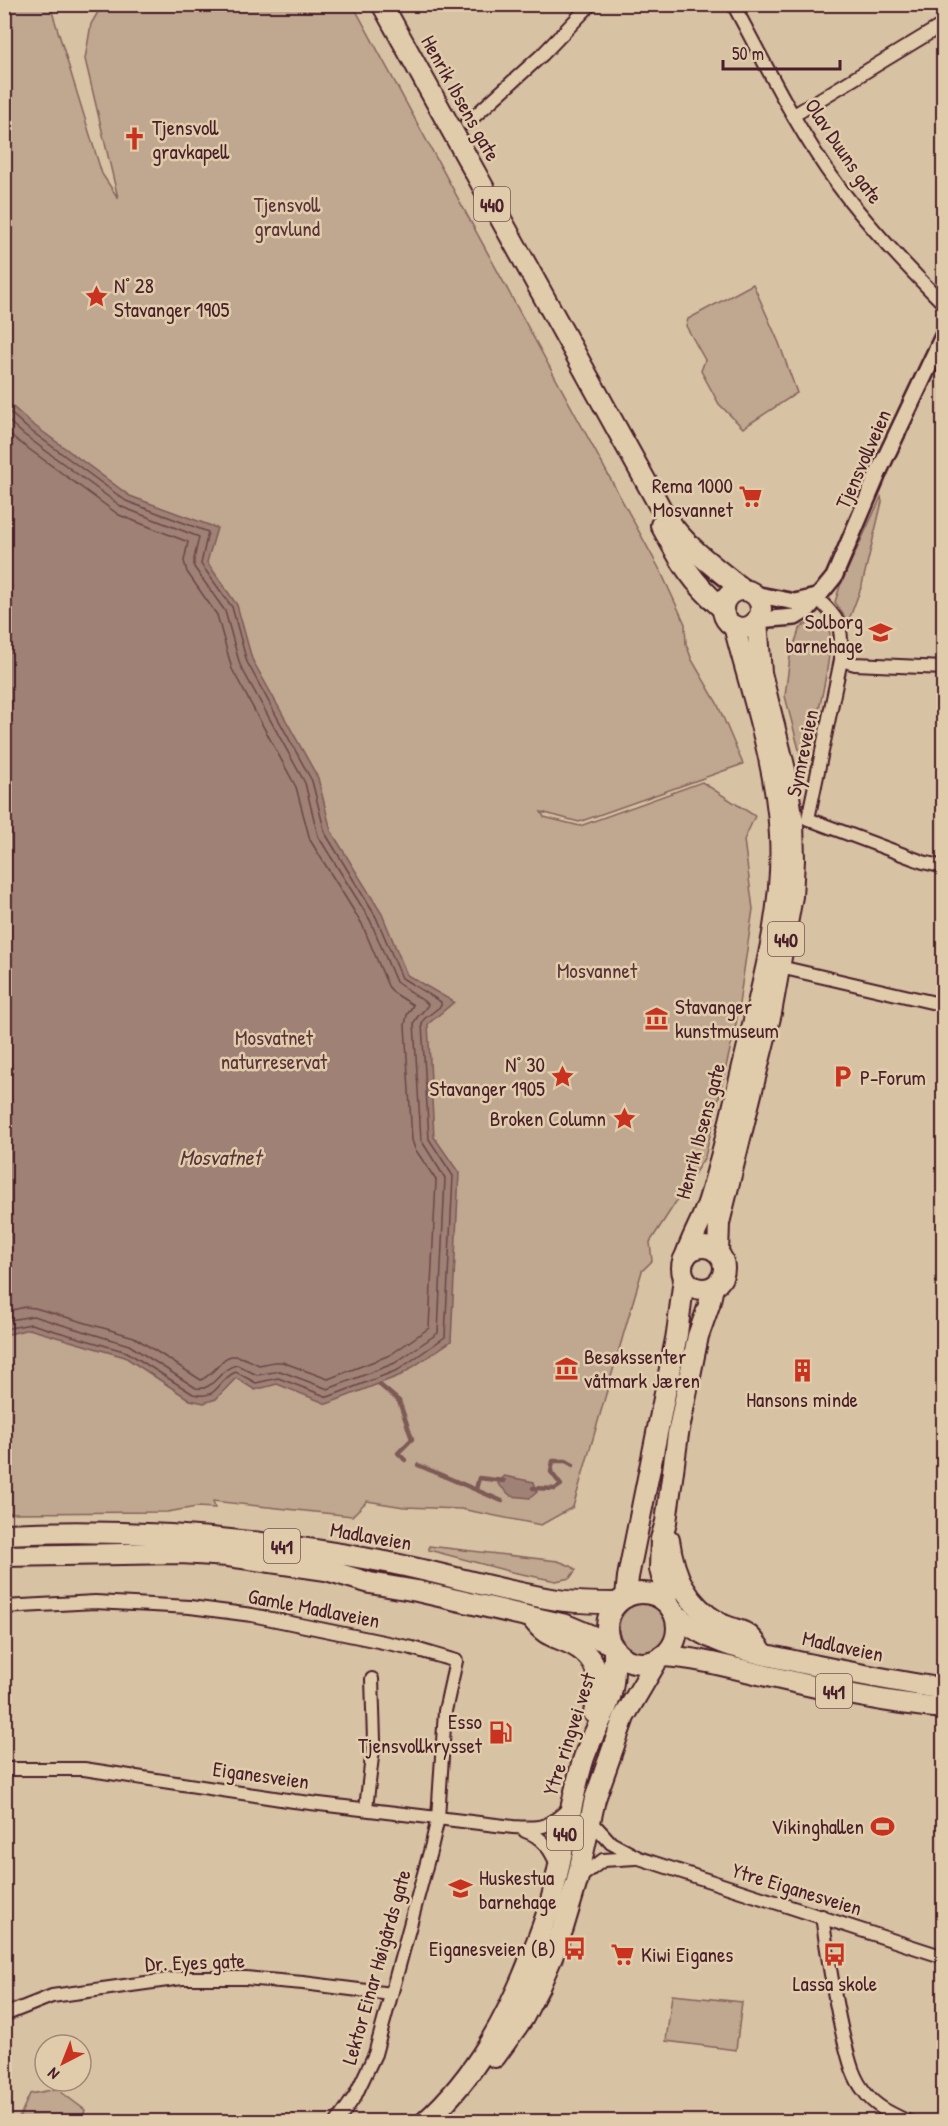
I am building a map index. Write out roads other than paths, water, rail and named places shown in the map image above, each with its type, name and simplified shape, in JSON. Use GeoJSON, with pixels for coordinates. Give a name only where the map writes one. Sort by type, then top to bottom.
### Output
{"type":"FeatureCollection","features":[{"type":"Feature","properties":{"kind":"main road","name":"Henrik Ibsens gate"},"geometry":{"type":"LineString","coordinates":[[382,4],[665,516],[677,533],[700,555],[748,592]]}},
{"type":"Feature","properties":{"kind":"main road","name":"Henrik Ibsens gate"},"geometry":{"type":"LineString","coordinates":[[603,404],[657,518],[684,567],[704,592],[723,609]]}},
{"type":"Feature","properties":{"kind":"main road"},"geometry":{"type":"LineString","coordinates":[[723,609],[730,593],[748,592]]}},
{"type":"Feature","properties":{"kind":"main road","name":"440"},"geometry":{"type":"LineString","coordinates":[[748,592],[758,598],[761,609],[757,620]]}},
{"type":"Feature","properties":{"kind":"main road","name":"440"},"geometry":{"type":"LineString","coordinates":[[723,609],[726,619],[734,626]]}},
{"type":"Feature","properties":{"kind":"main road","name":"Henrik Ibsens gate"},"geometry":{"type":"LineString","coordinates":[[718,1253],[720,1223],[771,1013],[792,896],[793,822],[785,770],[761,673],[757,620]]}},
{"type":"Feature","properties":{"kind":"main road"},"geometry":{"type":"LineString","coordinates":[[734,626],[746,627],[757,620]]}},
{"type":"Feature","properties":{"kind":"main road","name":"Henrik Ibsens gate"},"geometry":{"type":"LineString","coordinates":[[685,1258],[691,1238],[708,1202],[720,1160],[769,956],[779,893],[780,835],[776,793],[768,753],[734,626]]}},
{"type":"Feature","properties":{"kind":"main road"},"geometry":{"type":"LineString","coordinates":[[685,1258],[694,1249],[700,1247],[707,1247],[718,1253]]}},
{"type":"Feature","properties":{"kind":"main road","name":"440"},"geometry":{"type":"LineString","coordinates":[[671,1608],[660,1569],[659,1554],[666,1522],[678,1434],[698,1336],[710,1305],[713,1287],[722,1278],[724,1271],[724,1265],[718,1253]]}},
{"type":"Feature","properties":{"kind":"main road","name":"440"},"geometry":{"type":"LineString","coordinates":[[622,1600],[677,1334],[685,1258]]}},
{"type":"Feature","properties":{"kind":"main road"},"geometry":{"type":"LineString","coordinates":[[684,1278],[700,1289],[713,1287]]}},
{"type":"Feature","properties":{"kind":"main road"},"geometry":{"type":"LineString","coordinates":[[666,1522],[672,1562],[687,1595],[710,1617],[733,1630],[747,1634],[764,1654]]}},
{"type":"Feature","properties":{"kind":"main road","name":"Madlaveien"},"geometry":{"type":"LineString","coordinates":[[4,1534],[105,1533],[195,1537],[291,1547],[382,1562],[556,1599],[622,1600]]}},
{"type":"Feature","properties":{"kind":"main road","name":"Madlaveien"},"geometry":{"type":"LineString","coordinates":[[4,1556],[181,1553],[228,1556],[326,1570],[370,1583],[417,1591],[566,1625],[613,1646]]}},
{"type":"Feature","properties":{"kind":"main road","name":"441"},"geometry":{"type":"LineString","coordinates":[[622,1600],[637,1593],[649,1594],[660,1598],[671,1608]]}},
{"type":"Feature","properties":{"kind":"main road"},"geometry":{"type":"LineString","coordinates":[[613,1646],[608,1634],[608,1623],[611,1612],[622,1600]]}},
{"type":"Feature","properties":{"kind":"main road"},"geometry":{"type":"LineString","coordinates":[[661,1658],[674,1643],[677,1632],[671,1608]]}},
{"type":"Feature","properties":{"kind":"main road","name":"Madlaveien"},"geometry":{"type":"LineString","coordinates":[[671,1608],[693,1628],[718,1641],[832,1670],[944,1689]]}},
{"type":"Feature","properties":{"kind":"main road","name":"441"},"geometry":{"type":"LineString","coordinates":[[531,1617],[544,1633],[578,1647],[586,1653],[595,1666],[599,1691],[586,1748]]}},
{"type":"Feature","properties":{"kind":"main road","name":"441"},"geometry":{"type":"LineString","coordinates":[[613,1646],[628,1660],[640,1663],[661,1658],[725,1666],[882,1701],[944,1708]]}},
{"type":"Feature","properties":{"kind":"main road","name":"Ytre ringvei vest"},"geometry":{"type":"LineString","coordinates":[[425,2121],[474,2067],[505,2016],[523,1978],[546,1919],[586,1748],[610,1697],[614,1682],[613,1646]]}},
{"type":"Feature","properties":{"kind":"main road","name":"440"},"geometry":{"type":"LineString","coordinates":[[437,2121],[470,2088],[523,2018],[539,1987],[563,1928],[577,1881],[595,1799],[624,1717],[661,1658]]}},
{"type":"Feature","properties":{"kind":"street"},"geometry":{"type":"LineString","coordinates":[[467,123],[543,54],[591,4]]}},
{"type":"Feature","properties":{"kind":"street","name":"Olav Duuns gate"},"geometry":{"type":"LineString","coordinates":[[733,4],[794,115],[837,183],[900,261],[944,304]]}},
{"type":"Feature","properties":{"kind":"street"},"geometry":{"type":"LineString","coordinates":[[794,115],[944,24]]}},
{"type":"Feature","properties":{"kind":"street","name":"Tjensvollveien"},"geometry":{"type":"LineString","coordinates":[[757,620],[795,617],[808,609],[834,577],[884,459],[944,334]]}},
{"type":"Feature","properties":{"kind":"street"},"geometry":{"type":"LineString","coordinates":[[748,592],[795,602],[816,597],[832,613],[841,628],[841,660],[855,664],[944,668]]}},
{"type":"Feature","properties":{"kind":"street","name":"Symreveien"},"geometry":{"type":"LineString","coordinates":[[841,660],[808,819],[923,862],[944,867]]}},
{"type":"Feature","properties":{"kind":"street"},"geometry":{"type":"LineString","coordinates":[[780,967],[944,1005]]}},
{"type":"Feature","properties":{"kind":"street","name":"Gamle Madlaveien"},"geometry":{"type":"LineString","coordinates":[[4,1607],[95,1602],[190,1607],[273,1619],[412,1648],[456,1661],[445,1711],[438,1818]]}},
{"type":"Feature","properties":{"kind":"street"},"geometry":{"type":"LineString","coordinates":[[366,1808],[374,1740],[372,1679]]}},
{"type":"Feature","properties":{"kind":"street","name":"Eiganesveien"},"geometry":{"type":"LineString","coordinates":[[4,1769],[84,1769],[294,1800],[513,1827],[539,1828],[555,1821],[571,1806]]}},
{"type":"Feature","properties":{"kind":"street","name":"Lektor Einar Høigårds gate"},"geometry":{"type":"LineString","coordinates":[[338,2121],[355,2096],[375,2054],[438,1818]]}},
{"type":"Feature","properties":{"kind":"street","name":"Ytre Eiganesveien"},"geometry":{"type":"LineString","coordinates":[[590,1820],[611,1844],[639,1858],[944,1957]]}},
{"type":"Feature","properties":{"kind":"street","name":"Eiganesveien"},"geometry":{"type":"LineString","coordinates":[[513,1827],[537,1835],[551,1850],[558,1867]]}},
{"type":"Feature","properties":{"kind":"street","name":"Ytre Eiganesveien"},"geometry":{"type":"LineString","coordinates":[[577,1881],[603,1860],[639,1858]]}},
{"type":"Feature","properties":{"kind":"street"},"geometry":{"type":"LineString","coordinates":[[822,1916],[835,2000],[851,2067],[860,2085],[872,2100],[888,2112],[909,2121]]}},
{"type":"Feature","properties":{"kind":"street","name":"Dr. Eyes gate"},"geometry":{"type":"LineString","coordinates":[[4,2014],[52,1996],[182,1978],[268,1980],[390,1994]]}},
{"type":"Feature","properties":{"kind":"water","name":"Mosvatnet"},"geometry":{"type":"Polygon","coordinates":[[[4,399],[31,423],[130,496],[217,528],[207,562],[237,605],[252,659],[318,778],[331,831],[382,914],[407,975],[454,1002],[428,1024],[434,1137],[459,1173],[451,1341],[401,1375],[327,1404],[277,1384],[255,1390],[236,1378],[216,1399],[204,1403],[190,1400],[125,1357],[29,1329],[5,1335],[4,399]]]}},
{"type":"Feature","properties":{"kind":"water"},"geometry":{"type":"Polygon","coordinates":[[[504,1476],[534,1482],[537,1492],[530,1498],[511,1496],[498,1484],[504,1476]]]}},
{"type":"Feature","properties":{"kind":"waterway"},"geometry":{"type":"LineString","coordinates":[[380,1385],[399,1401],[412,1439],[398,1453],[405,1460]]}},
{"type":"Feature","properties":{"kind":"waterway"},"geometry":{"type":"LineString","coordinates":[[533,1488],[555,1489],[561,1485],[551,1472],[553,1461],[566,1461],[573,1465]]}},
{"type":"Feature","properties":{"kind":"waterway"},"geometry":{"type":"LineString","coordinates":[[418,1465],[502,1501]]}},
{"type":"Feature","properties":{"kind":"waterway"},"geometry":{"type":"LineString","coordinates":[[476,1489],[479,1478],[504,1481]]}},
{"type":"Feature","properties":{"kind":"place","name":"Tjensvoll gravkapell"},"geometry":{"type":"Point","coordinates":[134,139]}},
{"type":"Feature","properties":{"kind":"place","name":"N° 28 Stavanger 1905"},"geometry":{"type":"Point","coordinates":[96,297]}},
{"type":"Feature","properties":{"kind":"place","name":"Rema 1000 Mosvannet"},"geometry":{"type":"Point","coordinates":[751,497]}},
{"type":"Feature","properties":{"kind":"place","name":"Solborg barnehage"},"geometry":{"type":"Point","coordinates":[881,633]}},
{"type":"Feature","properties":{"kind":"place","name":"Stavanger kunstmuseum"},"geometry":{"type":"Point","coordinates":[657,1018]}},
{"type":"Feature","properties":{"kind":"place","name":"N° 30 Stavanger 1905"},"geometry":{"type":"Point","coordinates":[563,1076]}},
{"type":"Feature","properties":{"kind":"place","name":"P-Forum"},"geometry":{"type":"Point","coordinates":[842,1077]}},
{"type":"Feature","properties":{"kind":"place","name":"Broken Column"},"geometry":{"type":"Point","coordinates":[624,1118]}},
{"type":"Feature","properties":{"kind":"place","name":"Besøkssenter våtmark Jæren"},"geometry":{"type":"Point","coordinates":[566,1368]}},
{"type":"Feature","properties":{"kind":"place","name":"Hansons minde"},"geometry":{"type":"Point","coordinates":[802,1371]}},
{"type":"Feature","properties":{"kind":"place","name":"Esso Tjensvollkrysset"},"geometry":{"type":"Point","coordinates":[500,1733]}},
{"type":"Feature","properties":{"kind":"place","name":"Vikinghallen"},"geometry":{"type":"Point","coordinates":[882,1826]}},
{"type":"Feature","properties":{"kind":"place","name":"Huskestua barnehage"},"geometry":{"type":"Point","coordinates":[461,1889]}},
{"type":"Feature","properties":{"kind":"place","name":"Eiganesveien (B)"},"geometry":{"type":"Point","coordinates":[574,1948]}},
{"type":"Feature","properties":{"kind":"place","name":"Kiwi Eiganes"},"geometry":{"type":"Point","coordinates":[623,1954]}},
{"type":"Feature","properties":{"kind":"place","name":"Lassa skole"},"geometry":{"type":"Point","coordinates":[835,1955]}},
{"type":"Feature","properties":{"kind":"park label","name":"Tjensvoll gravlund"},"geometry":{"type":"Point","coordinates":[287,216]}},
{"type":"Feature","properties":{"kind":"park label","name":"Mosvannet"},"geometry":{"type":"Point","coordinates":[597,970]}},
{"type":"Feature","properties":{"kind":"park label","name":"Mosvatnet naturreservat"},"geometry":{"type":"Point","coordinates":[274,1049]}}]}
